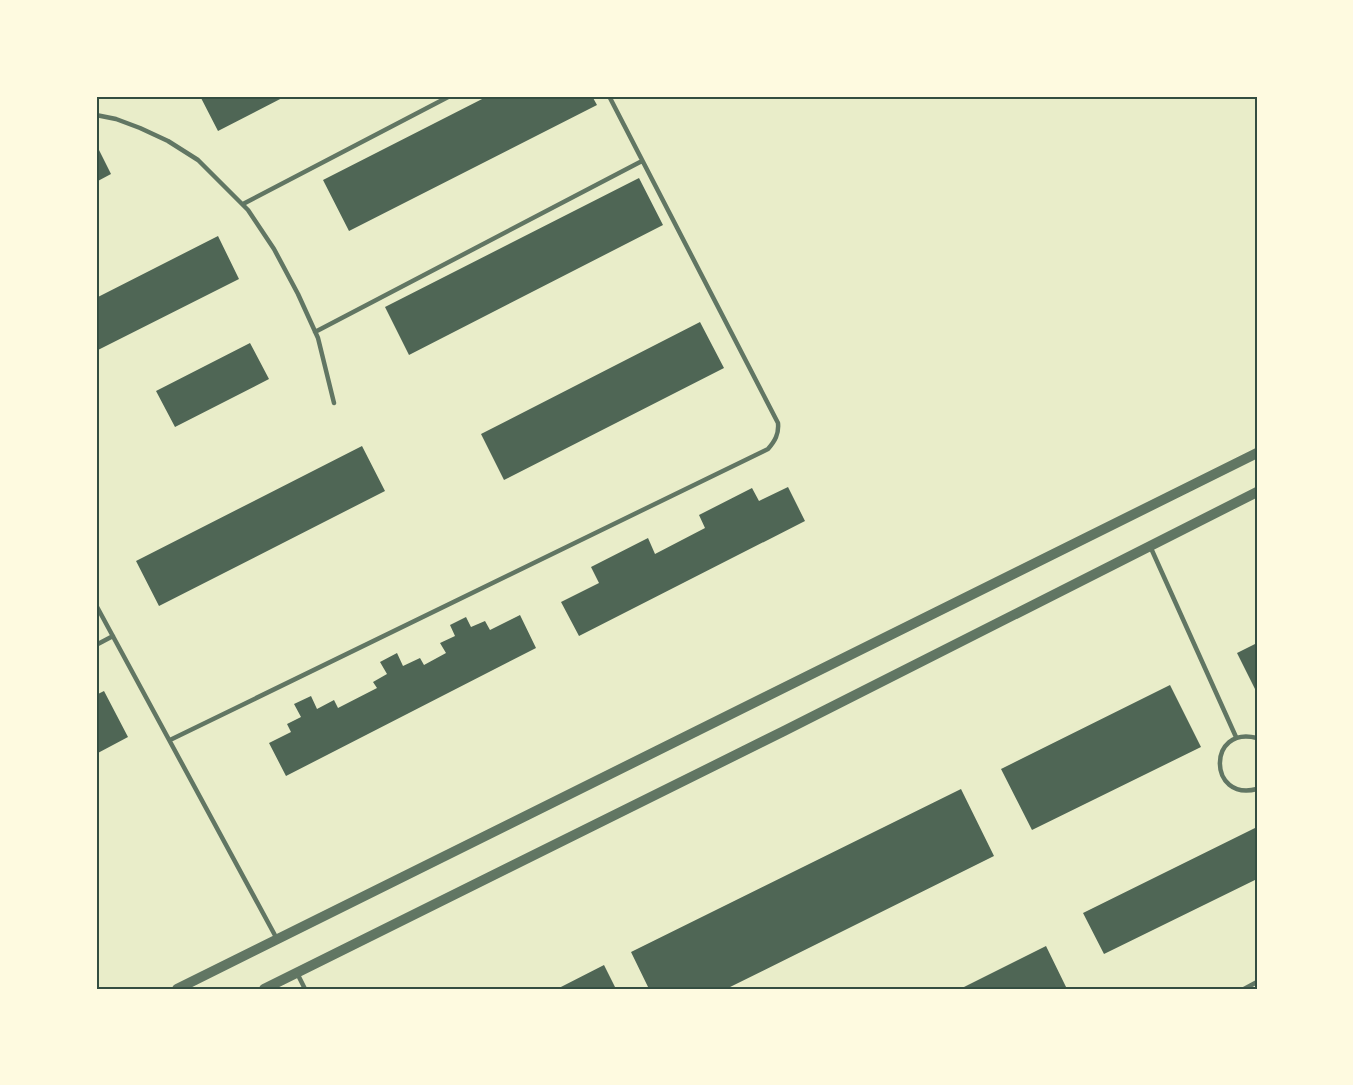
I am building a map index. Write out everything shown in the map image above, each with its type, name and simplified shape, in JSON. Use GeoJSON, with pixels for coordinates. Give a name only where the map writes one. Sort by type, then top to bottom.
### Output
{"type":"FeatureCollection","features":[{"type":"Feature","properties":{"kind":"street"},"geometry":{"type":"LineString","coordinates":[[177,989],[1257,453]]}},
{"type":"Feature","properties":{"kind":"street"},"geometry":{"type":"LineString","coordinates":[[264,989],[774,737],[1257,492]]}},
{"type":"Feature","properties":{"kind":"lane"},"geometry":{"type":"LineString","coordinates":[[243,204],[450,96]]}},
{"type":"Feature","properties":{"kind":"lane"},"geometry":{"type":"LineString","coordinates":[[170,740],[768,449],[774,441],[778,423],[609,96]]}},
{"type":"Feature","properties":{"kind":"lane"},"geometry":{"type":"LineString","coordinates":[[96,115],[132,125],[168,141],[198,160],[249,210],[274,249],[315,332],[334,403]]}},
{"type":"Feature","properties":{"kind":"lane"},"geometry":{"type":"LineString","coordinates":[[315,332],[642,161]]}},
{"type":"Feature","properties":{"kind":"lane"},"geometry":{"type":"LineString","coordinates":[[1150,546],[1236,737]]}},
{"type":"Feature","properties":{"kind":"lane"},"geometry":{"type":"LineString","coordinates":[[96,605],[277,939]]}},
{"type":"Feature","properties":{"kind":"lane"},"geometry":{"type":"LineString","coordinates":[[96,645],[113,636]]}},
{"type":"Feature","properties":{"kind":"lane"},"geometry":{"type":"LineString","coordinates":[[1257,738],[1246,735],[1236,737],[1222,751],[1219,761],[1220,772],[1232,787],[1240,791],[1257,790]]}},
{"type":"Feature","properties":{"kind":"lane"},"geometry":{"type":"LineString","coordinates":[[297,973],[305,989]]}},
{"type":"Feature","properties":{"kind":"lane"},"geometry":{"type":"LineString","coordinates":[[1244,989],[1257,982]]}},
{"type":"Feature","properties":{"kind":"building"},"geometry":{"type":"Polygon","coordinates":[[[200,96],[286,96],[218,131],[200,96]]]}},
{"type":"Feature","properties":{"kind":"building"},"geometry":{"type":"Polygon","coordinates":[[[488,96],[592,96],[597,105],[349,231],[323,180],[488,96]]]}},
{"type":"Feature","properties":{"kind":"building"},"geometry":{"type":"Polygon","coordinates":[[[96,144],[111,174],[96,182],[96,144]]]}},
{"type":"Feature","properties":{"kind":"building"},"geometry":{"type":"Polygon","coordinates":[[[639,178],[663,225],[409,355],[385,307],[639,178]]]}},
{"type":"Feature","properties":{"kind":"building"},"geometry":{"type":"Polygon","coordinates":[[[218,236],[239,279],[96,351],[96,298],[218,236]]]}},
{"type":"Feature","properties":{"kind":"building"},"geometry":{"type":"Polygon","coordinates":[[[700,322],[724,368],[504,480],[481,434],[700,322]]]}},
{"type":"Feature","properties":{"kind":"building"},"geometry":{"type":"Polygon","coordinates":[[[250,343],[269,379],[175,427],[156,391],[250,343]]]}},
{"type":"Feature","properties":{"kind":"building"},"geometry":{"type":"Polygon","coordinates":[[[362,446],[385,491],[159,606],[136,561],[362,446]]]}},
{"type":"Feature","properties":{"kind":"building"},"geometry":{"type":"Polygon","coordinates":[[[788,487],[805,521],[579,636],[561,602],[599,583],[591,567],[648,538],[655,554],[705,528],[699,515],[752,488],[759,501],[788,487]]]}},
{"type":"Feature","properties":{"kind":"building"},"geometry":{"type":"Polygon","coordinates":[[[520,615],[536,648],[286,776],[269,743],[291,732],[287,724],[301,717],[294,704],[311,696],[317,709],[334,700],[338,708],[377,688],[373,682],[387,674],[380,662],[397,653],[403,666],[420,658],[424,665],[446,653],[440,643],[455,636],[450,625],[466,617],[471,627],[485,621],[490,630],[520,615]]]}},
{"type":"Feature","properties":{"kind":"building"},"geometry":{"type":"Polygon","coordinates":[[[1257,643],[1257,693],[1237,653],[1257,643]]]}},
{"type":"Feature","properties":{"kind":"building"},"geometry":{"type":"Polygon","coordinates":[[[1170,685],[1201,747],[1032,830],[1001,769],[1170,685]]]}},
{"type":"Feature","properties":{"kind":"building"},"geometry":{"type":"Polygon","coordinates":[[[104,691],[128,737],[96,754],[96,695],[104,691]]]}},
{"type":"Feature","properties":{"kind":"building"},"geometry":{"type":"Polygon","coordinates":[[[961,789],[994,856],[726,989],[649,989],[631,952],[961,789]]]}},
{"type":"Feature","properties":{"kind":"building"},"geometry":{"type":"Polygon","coordinates":[[[1255,828],[1257,833],[1257,879],[1104,954],[1083,913],[1255,828]]]}},
{"type":"Feature","properties":{"kind":"building"},"geometry":{"type":"Polygon","coordinates":[[[1046,946],[1067,989],[960,989],[1046,946]]]}},
{"type":"Feature","properties":{"kind":"building"},"geometry":{"type":"Polygon","coordinates":[[[604,965],[616,989],[557,989],[604,965]]]}}]}
